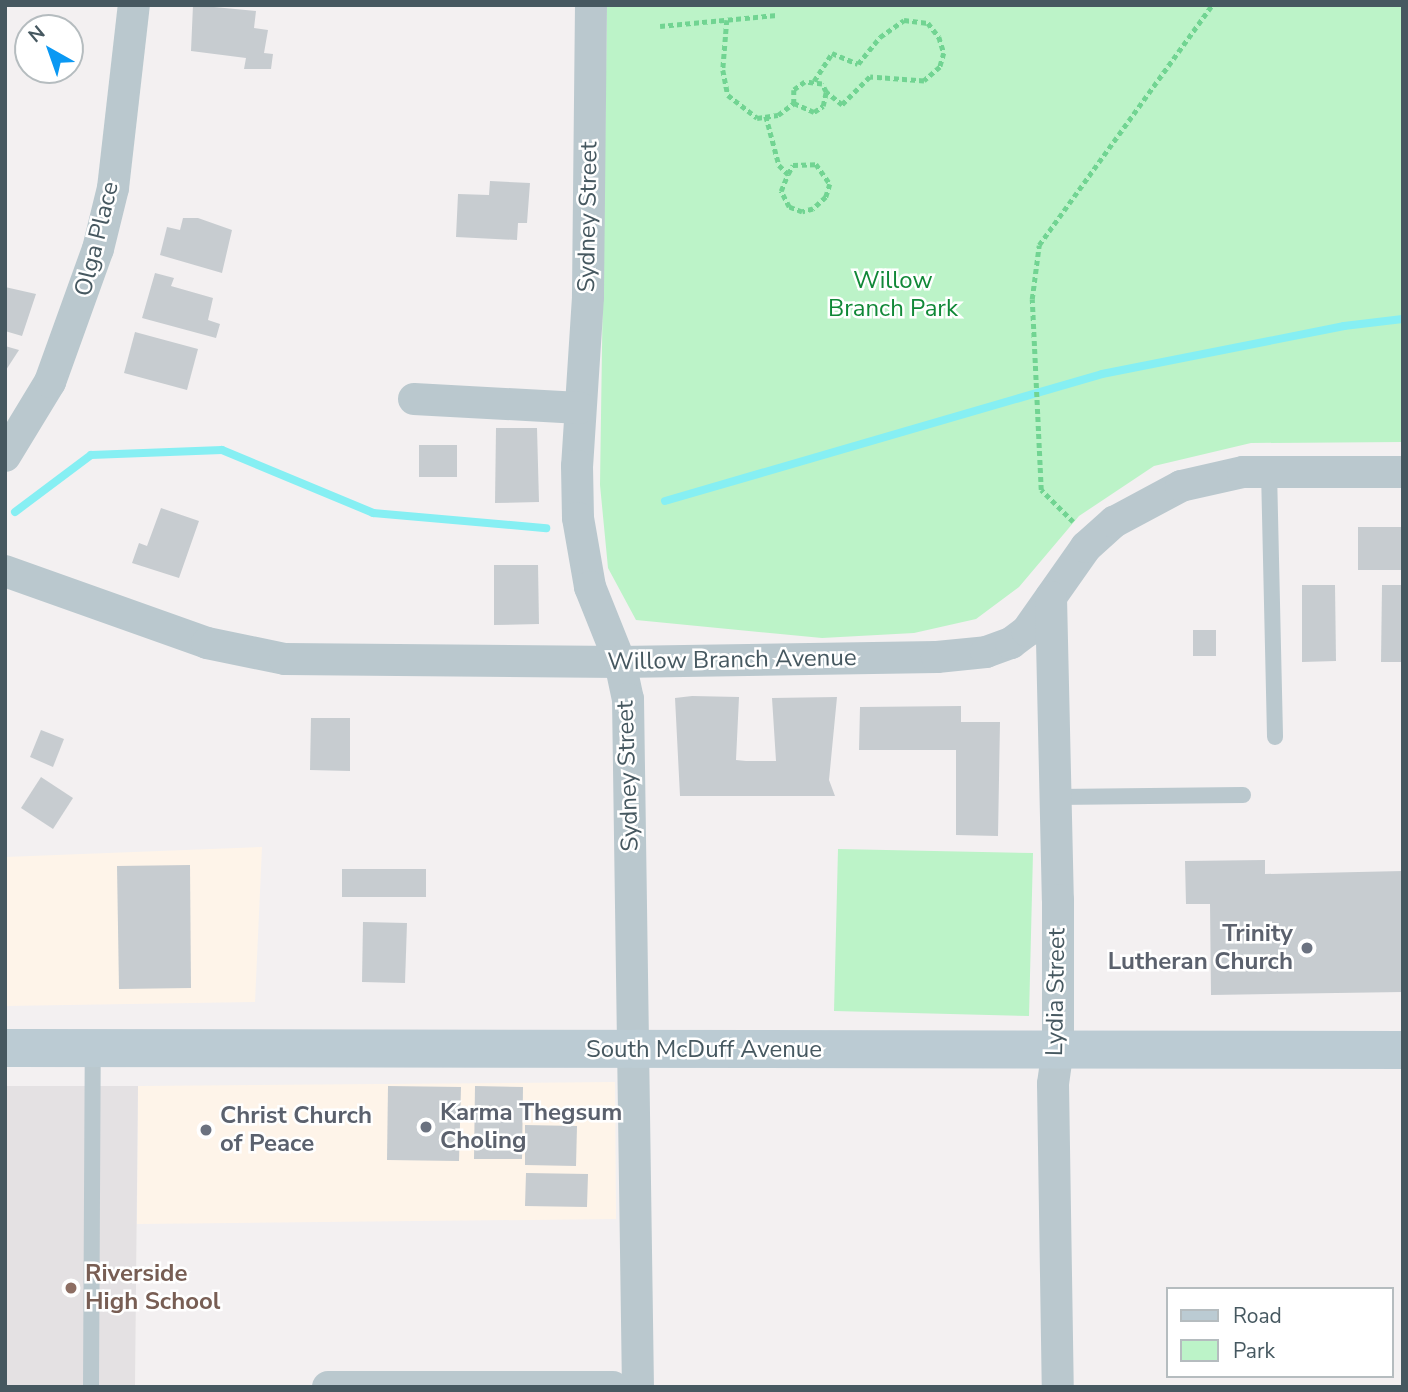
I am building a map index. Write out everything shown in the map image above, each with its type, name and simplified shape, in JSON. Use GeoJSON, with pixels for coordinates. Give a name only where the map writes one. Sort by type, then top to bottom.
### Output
{"type":"FeatureCollection","features":[{"type":"Feature","properties":{"kind":"main road","name":"South McDuff Avenue"},"geometry":{"type":"LineString","coordinates":[[5,1048],[1058,1048],[1403,1051]]}},
{"type":"Feature","properties":{"kind":"street","name":"Olga Place"},"geometry":{"type":"LineString","coordinates":[[5,456],[50,382],[98,249],[113,188],[134,5]]}},
{"type":"Feature","properties":{"kind":"street","name":"Sydney Street"},"geometry":{"type":"LineString","coordinates":[[591,5],[588,297],[576,466],[583,552],[590,587],[620,662],[628,699],[638,1387]]}},
{"type":"Feature","properties":{"kind":"street"},"geometry":{"type":"LineString","coordinates":[[414,399],[580,408]]}},
{"type":"Feature","properties":{"kind":"street","name":"Willow Branch Avenue"},"geometry":{"type":"LineString","coordinates":[[5,571],[207,643],[285,659],[620,662],[986,652],[1027,631],[1086,547],[1145,502],[1205,478],[1269,471],[1403,472]]}},
{"type":"Feature","properties":{"kind":"street","name":"Lydia Street"},"geometry":{"type":"LineString","coordinates":[[1051,597],[1056,797],[1058,1048],[1053,1083],[1058,1387]]}},
{"type":"Feature","properties":{"kind":"street"},"geometry":{"type":"LineString","coordinates":[[328,1387],[613,1387]]}},
{"type":"Feature","properties":{"kind":"lane"},"geometry":{"type":"LineString","coordinates":[[1269,471],[1275,737]]}},
{"type":"Feature","properties":{"kind":"lane"},"geometry":{"type":"LineString","coordinates":[[1056,797],[1243,795]]}},
{"type":"Feature","properties":{"kind":"lane"},"geometry":{"type":"LineString","coordinates":[[91,1387],[93,1049]]}},
{"type":"Feature","properties":{"kind":"path"},"geometry":{"type":"LineString","coordinates":[[1069,519],[1041,490],[1032,375],[1032,299],[1039,245],[1212,5]]}},
{"type":"Feature","properties":{"kind":"path"},"geometry":{"type":"LineString","coordinates":[[660,26],[778,15]]}},
{"type":"Feature","properties":{"kind":"path"},"geometry":{"type":"LineString","coordinates":[[892,26],[893,18]]}},
{"type":"Feature","properties":{"kind":"path"},"geometry":{"type":"LineString","coordinates":[[727,20],[723,70],[728,94],[757,118],[778,115],[794,103]]}},
{"type":"Feature","properties":{"kind":"path"},"geometry":{"type":"LineString","coordinates":[[794,103],[794,90],[814,81],[832,53],[858,64],[892,26],[904,20],[928,23],[944,52],[940,67],[924,81],[870,77],[842,105],[814,81]]}},
{"type":"Feature","properties":{"kind":"path"},"geometry":{"type":"LineString","coordinates":[[794,103],[814,112],[823,106],[826,92]]}},
{"type":"Feature","properties":{"kind":"path"},"geometry":{"type":"LineString","coordinates":[[766,116],[779,165],[788,174]]}},
{"type":"Feature","properties":{"kind":"path"},"geometry":{"type":"LineString","coordinates":[[816,164],[830,184],[826,197],[813,209],[802,212],[789,207],[781,191],[788,174],[793,165],[816,164]]}},
{"type":"Feature","properties":{"kind":"shaded area"},"geometry":{"type":"Polygon","coordinates":[[[262,847],[255,1002],[5,1006],[5,857],[262,847]]]}},
{"type":"Feature","properties":{"kind":"shaded area"},"geometry":{"type":"Polygon","coordinates":[[[615,1082],[616,1219],[137,1224],[138,1086],[615,1082]]]}},
{"type":"Feature","properties":{"kind":"shaded area","name":"Riverside High School"},"geometry":{"type":"Polygon","coordinates":[[[5,1086],[138,1086],[135,1387],[5,1387],[5,1086]]]}},
{"type":"Feature","properties":{"kind":"green space","name":"Willow Branch Park"},"geometry":{"type":"Polygon","coordinates":[[[607,5],[1403,5],[1403,442],[1251,443],[1154,466],[1079,516],[1019,587],[976,619],[914,633],[822,638],[636,620],[608,568],[600,485],[607,5]]]}},
{"type":"Feature","properties":{"kind":"green space"},"geometry":{"type":"Polygon","coordinates":[[[838,849],[1033,853],[1029,1016],[834,1011],[838,849]]]}},
{"type":"Feature","properties":{"kind":"building"},"geometry":{"type":"Polygon","coordinates":[[[193,5],[256,11],[254,28],[268,30],[264,53],[273,54],[271,69],[244,69],[246,58],[191,51],[193,5]]]}},
{"type":"Feature","properties":{"kind":"building"},"geometry":{"type":"Polygon","coordinates":[[[490,181],[530,183],[527,223],[518,223],[517,240],[456,237],[458,194],[489,195],[490,181]]]}},
{"type":"Feature","properties":{"kind":"building"},"geometry":{"type":"Polygon","coordinates":[[[183,218],[198,218],[232,230],[222,273],[160,255],[167,227],[180,230],[183,218]]]}},
{"type":"Feature","properties":{"kind":"building"},"geometry":{"type":"Polygon","coordinates":[[[155,273],[174,278],[171,286],[213,298],[208,320],[220,324],[216,338],[142,318],[155,273]]]}},
{"type":"Feature","properties":{"kind":"building"},"geometry":{"type":"Polygon","coordinates":[[[5,287],[36,294],[22,336],[5,331],[5,287]]]}},
{"type":"Feature","properties":{"kind":"building"},"geometry":{"type":"Polygon","coordinates":[[[135,332],[198,349],[187,390],[124,373],[135,332]]]}},
{"type":"Feature","properties":{"kind":"building"},"geometry":{"type":"Polygon","coordinates":[[[5,346],[19,350],[6,370],[5,370],[5,346]]]}},
{"type":"Feature","properties":{"kind":"building"},"geometry":{"type":"Polygon","coordinates":[[[496,428],[537,428],[539,502],[495,503],[496,428]]]}},
{"type":"Feature","properties":{"kind":"building"},"geometry":{"type":"Polygon","coordinates":[[[419,445],[457,445],[457,477],[419,477],[419,445]]]}},
{"type":"Feature","properties":{"kind":"building"},"geometry":{"type":"Polygon","coordinates":[[[161,508],[199,521],[179,578],[132,563],[139,543],[147,546],[161,508]]]}},
{"type":"Feature","properties":{"kind":"building"},"geometry":{"type":"Polygon","coordinates":[[[1358,527],[1403,527],[1403,570],[1358,570],[1358,527]]]}},
{"type":"Feature","properties":{"kind":"building"},"geometry":{"type":"Polygon","coordinates":[[[494,565],[538,565],[539,624],[494,625],[494,565]]]}},
{"type":"Feature","properties":{"kind":"building"},"geometry":{"type":"Polygon","coordinates":[[[1302,585],[1335,585],[1336,661],[1302,662],[1302,585]]]}},
{"type":"Feature","properties":{"kind":"building"},"geometry":{"type":"Polygon","coordinates":[[[1382,585],[1403,585],[1403,662],[1381,662],[1382,585]]]}},
{"type":"Feature","properties":{"kind":"building"},"geometry":{"type":"Polygon","coordinates":[[[1193,630],[1216,630],[1216,656],[1193,656],[1193,630]]]}},
{"type":"Feature","properties":{"kind":"building"},"geometry":{"type":"Polygon","coordinates":[[[739,697],[736,760],[746,761],[776,761],[772,698],[837,697],[829,780],[835,796],[680,796],[675,698],[739,697]]]}},
{"type":"Feature","properties":{"kind":"building"},"geometry":{"type":"Polygon","coordinates":[[[961,706],[961,722],[1000,722],[998,836],[956,835],[956,750],[859,750],[860,707],[961,706]]]}},
{"type":"Feature","properties":{"kind":"building"},"geometry":{"type":"Polygon","coordinates":[[[311,718],[350,718],[350,771],[310,770],[311,718]]]}},
{"type":"Feature","properties":{"kind":"building"},"geometry":{"type":"Polygon","coordinates":[[[41,730],[64,739],[53,767],[30,757],[41,730]]]}},
{"type":"Feature","properties":{"kind":"building"},"geometry":{"type":"Polygon","coordinates":[[[41,777],[73,798],[53,829],[21,808],[41,777]]]}},
{"type":"Feature","properties":{"kind":"building","name":"Trinity Lutheran Church"},"geometry":{"type":"Polygon","coordinates":[[[1265,860],[1265,874],[1403,871],[1403,992],[1211,995],[1210,904],[1186,904],[1185,861],[1265,860]]]}},
{"type":"Feature","properties":{"kind":"building"},"geometry":{"type":"Polygon","coordinates":[[[190,865],[191,988],[119,989],[117,866],[190,865]]]}},
{"type":"Feature","properties":{"kind":"building"},"geometry":{"type":"Polygon","coordinates":[[[342,869],[426,869],[426,897],[342,897],[342,869]]]}},
{"type":"Feature","properties":{"kind":"building"},"geometry":{"type":"Polygon","coordinates":[[[363,922],[407,923],[405,983],[362,982],[363,922]]]}},
{"type":"Feature","properties":{"kind":"building"},"geometry":{"type":"Polygon","coordinates":[[[388,1086],[461,1087],[459,1161],[387,1160],[388,1086]]]}},
{"type":"Feature","properties":{"kind":"building"},"geometry":{"type":"Polygon","coordinates":[[[475,1086],[523,1087],[522,1159],[474,1159],[475,1086]]]}},
{"type":"Feature","properties":{"kind":"building"},"geometry":{"type":"Polygon","coordinates":[[[525,1125],[577,1126],[576,1166],[525,1165],[525,1125]]]}},
{"type":"Feature","properties":{"kind":"building"},"geometry":{"type":"Polygon","coordinates":[[[526,1173],[588,1174],[587,1207],[525,1206],[526,1173]]]}},
{"type":"Feature","properties":{"kind":"waterway"},"geometry":{"type":"LineString","coordinates":[[665,501],[1102,374],[1344,326],[1403,319]]}},
{"type":"Feature","properties":{"kind":"waterway"},"geometry":{"type":"LineString","coordinates":[[15,512],[91,455],[222,450],[373,513],[546,528]]}},
{"type":"Feature","properties":{"kind":"place","name":"Trinity Lutheran Church"},"geometry":{"type":"Point","coordinates":[1307,948]}},
{"type":"Feature","properties":{"kind":"place","name":"Karma Thegsum Choling"},"geometry":{"type":"Point","coordinates":[426,1127]}},
{"type":"Feature","properties":{"kind":"place","name":"Christ Church of Peace"},"geometry":{"type":"Point","coordinates":[206,1130]}},
{"type":"Feature","properties":{"kind":"place","name":"Riverside High School"},"geometry":{"type":"Point","coordinates":[71,1288]}}]}
